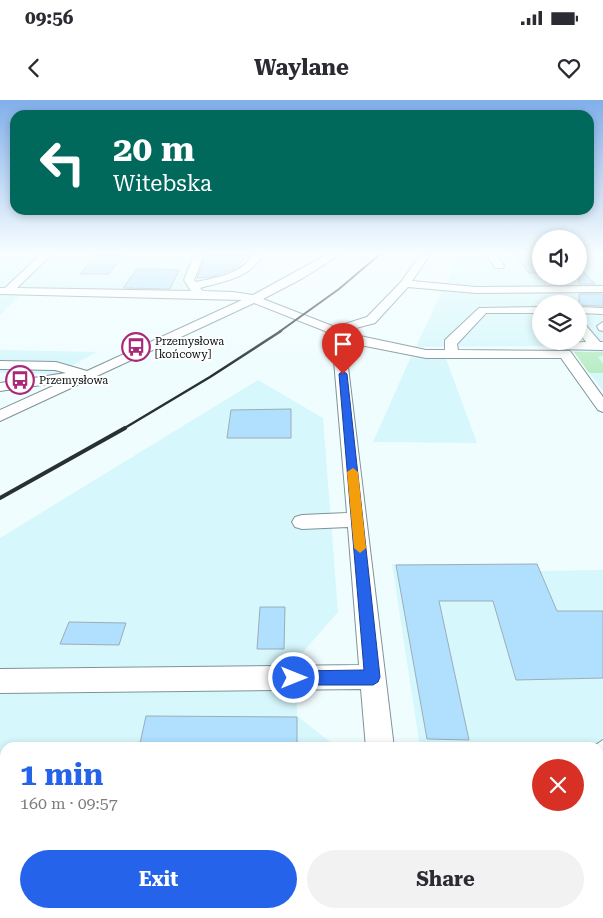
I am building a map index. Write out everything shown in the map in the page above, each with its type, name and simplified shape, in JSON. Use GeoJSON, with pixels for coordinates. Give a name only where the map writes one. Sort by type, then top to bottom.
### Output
{"type":"FeatureCollection","features":[{"type":"Feature","properties":{"kind":"street"},"geometry":{"type":"LineString","coordinates":[[225,293],[254,299],[336,334],[413,352],[452,354],[532,349]]}},
{"type":"Feature","properties":{"kind":"street"},"geometry":{"type":"LineString","coordinates":[[0,416],[266,293]]}},
{"type":"Feature","properties":{"kind":"street"},"geometry":{"type":"LineString","coordinates":[[522,295],[532,305]]}},
{"type":"Feature","properties":{"kind":"street"},"geometry":{"type":"LineString","coordinates":[[452,354],[450,343],[483,310],[532,310]]}},
{"type":"Feature","properties":{"kind":"street"},"geometry":{"type":"LineString","coordinates":[[587,310],[603,311]]}},
{"type":"Feature","properties":{"kind":"street"},"geometry":{"type":"LineString","coordinates":[[587,327],[603,328]]}},
{"type":"Feature","properties":{"kind":"street"},"geometry":{"type":"LineString","coordinates":[[587,333],[600,346]]}},
{"type":"Feature","properties":{"kind":"street"},"geometry":{"type":"LineString","coordinates":[[336,334],[379,742]]}},
{"type":"Feature","properties":{"kind":"street"},"geometry":{"type":"LineString","coordinates":[[562,350],[603,407]]}},
{"type":"Feature","properties":{"kind":"street"},"geometry":{"type":"LineString","coordinates":[[0,387],[87,375]]}},
{"type":"Feature","properties":{"kind":"street"},"geometry":{"type":"LineString","coordinates":[[302,522],[357,519]]}},
{"type":"Feature","properties":{"kind":"street"},"geometry":{"type":"LineString","coordinates":[[0,681],[373,677]]}},
{"type":"Feature","properties":{"kind":"lane"},"geometry":{"type":"LineString","coordinates":[[336,334],[371,320],[396,293]]}},
{"type":"Feature","properties":{"kind":"lane"},"geometry":{"type":"LineString","coordinates":[[587,346],[600,346]]}},
{"type":"Feature","properties":{"kind":"lane"},"geometry":{"type":"LineString","coordinates":[[0,365],[56,366],[87,375]]}},
{"type":"Feature","properties":{"kind":"shaded area"},"geometry":{"type":"Polygon","coordinates":[[[0,293],[37,293],[19,296],[0,315],[0,293]]]}},
{"type":"Feature","properties":{"kind":"shaded area"},"geometry":{"type":"Polygon","coordinates":[[[441,293],[603,294],[603,391],[573,350],[587,350],[587,295],[532,295],[532,346],[416,347],[441,293]]]}},
{"type":"Feature","properties":{"kind":"shaded area"},"geometry":{"type":"Polygon","coordinates":[[[0,350],[97,352],[56,374],[0,373],[0,350]]]}},
{"type":"Feature","properties":{"kind":"shaded area"},"geometry":{"type":"Polygon","coordinates":[[[411,357],[446,359],[477,443],[373,442],[411,357]]]}},
{"type":"Feature","properties":{"kind":"shaded area"},"geometry":{"type":"Polygon","coordinates":[[[258,380],[323,418],[338,612],[296,660],[297,716],[330,742],[0,742],[0,538],[258,380]]]}},
{"type":"Feature","properties":{"kind":"shaded area"},"geometry":{"type":"Polygon","coordinates":[[[392,564],[537,564],[540,571],[603,570],[603,742],[419,742],[392,564]]]}},
{"type":"Feature","properties":{"kind":"green space"},"geometry":{"type":"Polygon","coordinates":[[[574,352],[603,352],[603,355],[598,357],[603,364],[603,373],[589,373],[574,352]]]}},
{"type":"Feature","properties":{"kind":"building"},"geometry":{"type":"Polygon","coordinates":[[[603,294],[603,306],[587,305],[587,295],[579,295],[603,294]]]}},
{"type":"Feature","properties":{"kind":"building"},"geometry":{"type":"Polygon","coordinates":[[[291,409],[291,438],[227,438],[231,410],[291,409]]]}},
{"type":"Feature","properties":{"kind":"building"},"geometry":{"type":"Polygon","coordinates":[[[537,564],[557,611],[603,611],[603,678],[516,680],[493,601],[439,601],[469,740],[427,739],[396,565],[537,564]]]}},
{"type":"Feature","properties":{"kind":"building"},"geometry":{"type":"Polygon","coordinates":[[[260,607],[285,607],[284,649],[257,649],[260,607]]]}},
{"type":"Feature","properties":{"kind":"building"},"geometry":{"type":"Polygon","coordinates":[[[69,622],[126,623],[119,645],[60,644],[69,622]]]}},
{"type":"Feature","properties":{"kind":"building"},"geometry":{"type":"Polygon","coordinates":[[[146,716],[297,717],[297,742],[140,742],[146,716]]]}},
{"type":"Feature","properties":{"kind":"railway"},"geometry":{"type":"LineString","coordinates":[[279,332],[333,293]]}},
{"type":"Feature","properties":{"kind":"railway"},"geometry":{"type":"LineString","coordinates":[[123,429],[210,377],[281,331]]}},
{"type":"Feature","properties":{"kind":"railway"},"geometry":{"type":"LineString","coordinates":[[0,498],[125,428]]}},
{"type":"Feature","properties":{"kind":"slow traffic"},"geometry":{"type":"LineString","coordinates":[[353,472],[360,548]]}},
{"type":"Feature","properties":{"kind":"place","name":"Przemysłowa [końcowy]"},"geometry":{"type":"Point","coordinates":[136,347]}},
{"type":"Feature","properties":{"kind":"place","name":"Przemysłowa"},"geometry":{"type":"Point","coordinates":[20,380]}},
{"type":"Feature","properties":{"kind":"route"},"geometry":{"type":"LineString","coordinates":[[294,678],[373,677],[343,374]]}}]}
